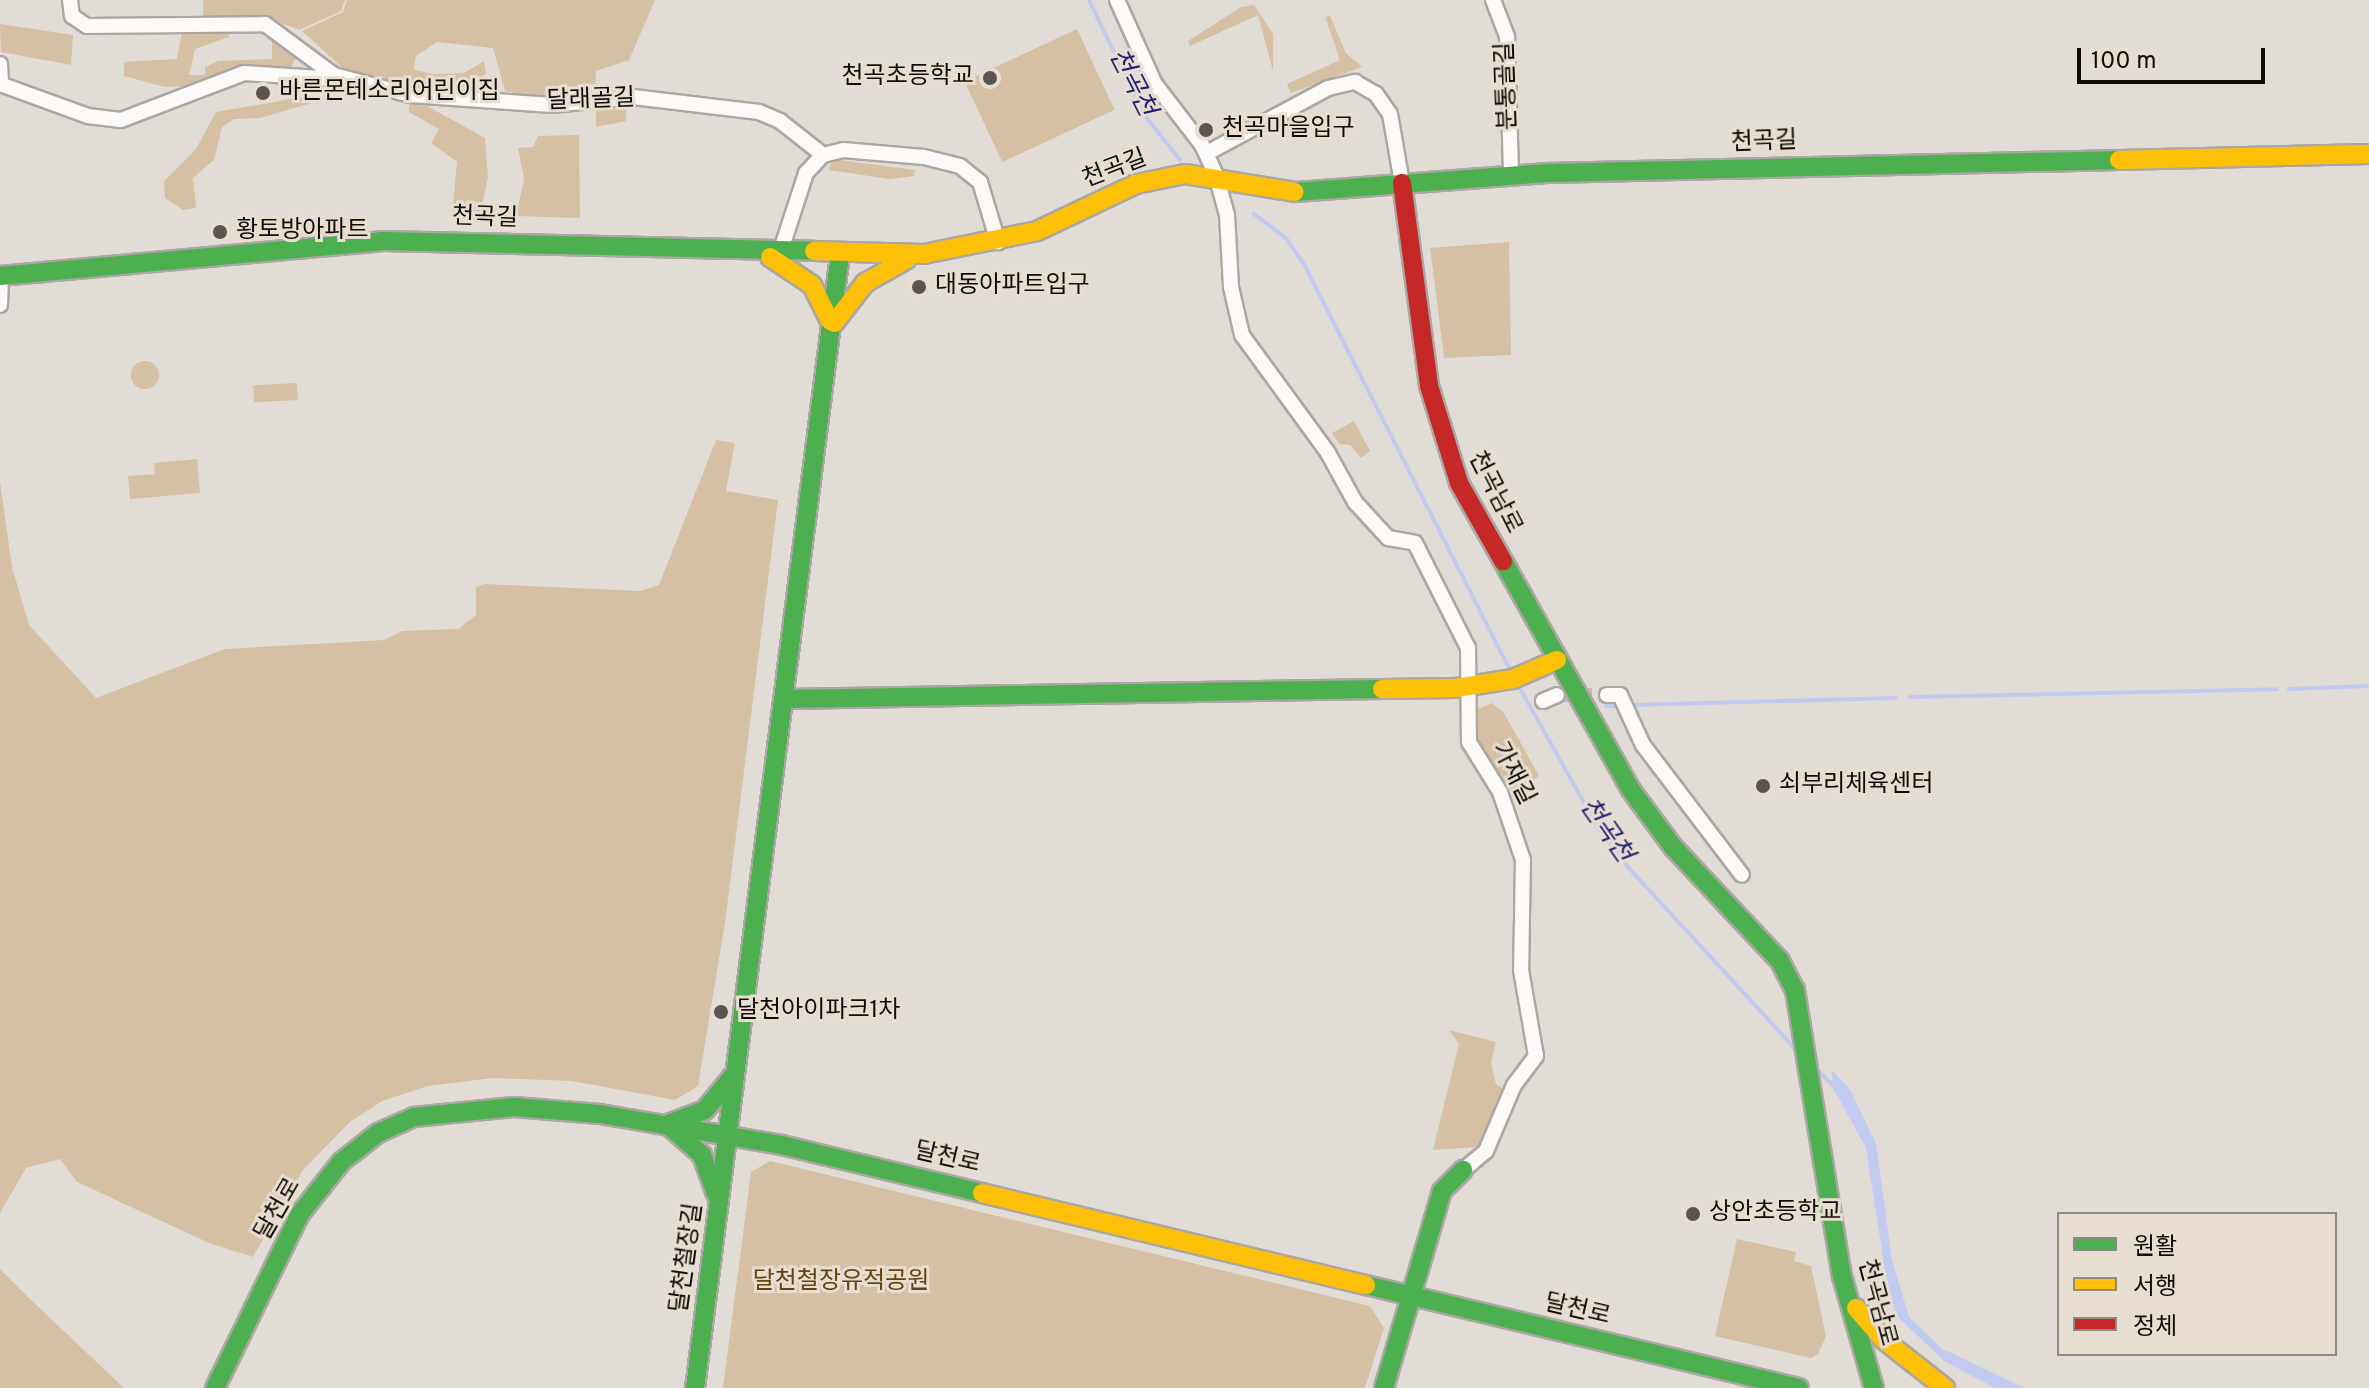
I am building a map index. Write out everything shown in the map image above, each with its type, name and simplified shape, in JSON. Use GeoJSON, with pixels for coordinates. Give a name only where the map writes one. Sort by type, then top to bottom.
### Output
{"type":"FeatureCollection","features":[{"type":"Feature","properties":{"kind":"street","name":"달래골길"},"geometry":{"type":"LineString","coordinates":[[70,0],[72,16],[87,26],[265,24],[324,70],[346,80]]}},
{"type":"Feature","properties":{"kind":"street"},"geometry":{"type":"LineString","coordinates":[[1117,0],[1155,84],[1207,153],[1216,175]]}},
{"type":"Feature","properties":{"kind":"street","name":"분통골길"},"geometry":{"type":"LineString","coordinates":[[1493,0],[1507,37],[1511,174]]}},
{"type":"Feature","properties":{"kind":"street"},"geometry":{"type":"LineString","coordinates":[[0,64],[1,84]]}},
{"type":"Feature","properties":{"kind":"street","name":"달래골길"},"geometry":{"type":"LineString","coordinates":[[1,84],[88,116],[121,120],[244,73],[346,80],[410,95],[552,105],[633,97],[699,102],[769,116],[823,155]]}},
{"type":"Feature","properties":{"kind":"street","name":"천곡남로"},"geometry":{"type":"LineString","coordinates":[[1207,153],[1328,88],[1355,82],[1376,94],[1390,114],[1429,386],[1445,447],[1472,508],[1557,660],[1656,826],[1780,961],[1795,990],[1846,1292],[1874,1388]]}},
{"type":"Feature","properties":{"kind":"street"},"geometry":{"type":"LineString","coordinates":[[780,253],[802,182],[823,155],[843,150],[898,155],[960,166],[980,182],[998,242]]}},
{"type":"Feature","properties":{"kind":"street","name":"천곡길"},"geometry":{"type":"LineString","coordinates":[[1,276],[381,241],[840,255],[924,254],[998,242],[1037,231],[1136,184],[1185,174],[1216,175],[1300,193],[1511,174],[2369,154]]}},
{"type":"Feature","properties":{"kind":"street","name":"가재길"},"geometry":{"type":"LineString","coordinates":[[1216,175],[1242,335],[1328,453],[1355,502],[1388,538],[1417,545],[1468,648],[1472,687],[1469,742],[1500,792],[1523,860],[1520,945],[1536,1056],[1514,1085],[1486,1151],[1442,1191],[1384,1388]]}},
{"type":"Feature","properties":{"kind":"street"},"geometry":{"type":"LineString","coordinates":[[754,252],[792,268],[812,285],[825,305],[831,330]]}},
{"type":"Feature","properties":{"kind":"street"},"geometry":{"type":"LineString","coordinates":[[831,330],[844,306],[877,274],[924,254]]}},
{"type":"Feature","properties":{"kind":"street","name":"달천철장길"},"geometry":{"type":"LineString","coordinates":[[695,1388],[840,255]]}},
{"type":"Feature","properties":{"kind":"street"},"geometry":{"type":"LineString","coordinates":[[0,305],[1,276]]}},
{"type":"Feature","properties":{"kind":"street"},"geometry":{"type":"LineString","coordinates":[[785,699],[1472,687],[1533,672],[1557,660]]}},
{"type":"Feature","properties":{"kind":"street"},"geometry":{"type":"LineString","coordinates":[[1607,695],[1620,695],[1643,745],[1742,875]]}},
{"type":"Feature","properties":{"kind":"street"},"geometry":{"type":"LineString","coordinates":[[663,1124],[690,1119],[710,1106],[739,1061]]}},
{"type":"Feature","properties":{"kind":"street","name":"달천로"},"geometry":{"type":"LineString","coordinates":[[215,1388],[312,1194],[378,1133],[431,1112],[479,1107],[548,1108],[729,1134],[1799,1388]]}},
{"type":"Feature","properties":{"kind":"street"},"geometry":{"type":"LineString","coordinates":[[663,1124],[702,1155],[718,1212]]}},
{"type":"Feature","properties":{"kind":"street"},"geometry":{"type":"LineString","coordinates":[[1846,1292],[1884,1340],[1945,1388]]}},
{"type":"Feature","properties":{"kind":"green space"},"geometry":{"type":"Polygon","coordinates":[[[203,0],[345,0],[341,11],[299,30],[264,16],[203,18],[203,0]]]}},
{"type":"Feature","properties":{"kind":"green space"},"geometry":{"type":"Polygon","coordinates":[[[347,0],[655,0],[629,60],[596,71],[595,92],[536,97],[505,91],[493,48],[437,42],[416,56],[414,70],[434,74],[464,73],[484,61],[486,73],[471,89],[400,86],[411,73],[399,86],[348,73],[302,31],[343,12],[347,0]]]}},
{"type":"Feature","properties":{"kind":"green space"},"geometry":{"type":"Polygon","coordinates":[[[1254,5],[1273,34],[1273,71],[1258,15],[1190,46],[1188,41],[1241,7],[1254,5]]]}},
{"type":"Feature","properties":{"kind":"green space"},"geometry":{"type":"Polygon","coordinates":[[[1330,16],[1346,53],[1362,67],[1291,93],[1287,84],[1340,60],[1325,17],[1330,16]]]}},
{"type":"Feature","properties":{"kind":"green space"},"geometry":{"type":"Polygon","coordinates":[[[0,24],[73,35],[71,65],[1,52],[0,24]]]}},
{"type":"Feature","properties":{"kind":"green space"},"geometry":{"type":"Polygon","coordinates":[[[1077,29],[1115,110],[1002,162],[965,81],[1077,29]]]}},
{"type":"Feature","properties":{"kind":"green space"},"geometry":{"type":"Polygon","coordinates":[[[229,30],[229,37],[195,49],[189,75],[205,75],[205,67],[218,61],[272,59],[272,35],[297,55],[291,68],[227,71],[187,86],[165,87],[124,76],[124,62],[177,59],[182,32],[229,30]]]}},
{"type":"Feature","properties":{"kind":"green space"},"geometry":{"type":"Polygon","coordinates":[[[308,96],[315,102],[260,118],[234,119],[222,127],[214,160],[193,178],[196,208],[183,210],[165,198],[164,181],[196,149],[216,112],[308,96]]]}},
{"type":"Feature","properties":{"kind":"green space"},"geometry":{"type":"Polygon","coordinates":[[[409,104],[427,106],[485,138],[488,178],[480,215],[452,215],[457,162],[431,143],[439,129],[409,112],[409,104]]]}},
{"type":"Feature","properties":{"kind":"green space"},"geometry":{"type":"Polygon","coordinates":[[[626,104],[626,121],[596,127],[596,108],[626,104]]]}},
{"type":"Feature","properties":{"kind":"green space"},"geometry":{"type":"Polygon","coordinates":[[[579,135],[580,218],[516,216],[524,179],[518,148],[533,147],[538,136],[579,135]]]}},
{"type":"Feature","properties":{"kind":"green space"},"geometry":{"type":"Polygon","coordinates":[[[832,159],[915,170],[914,176],[889,179],[829,170],[832,159]]]}},
{"type":"Feature","properties":{"kind":"green space"},"geometry":{"type":"Polygon","coordinates":[[[1509,242],[1511,355],[1444,358],[1430,248],[1509,242]]]}},
{"type":"Feature","properties":{"kind":"green space"},"geometry":{"type":"Polygon","coordinates":[[[145,361],[155,365],[159,375],[155,385],[145,389],[135,385],[131,375],[135,365],[145,361]]]}},
{"type":"Feature","properties":{"kind":"green space"},"geometry":{"type":"Polygon","coordinates":[[[297,383],[298,400],[254,402],[253,385],[297,383]]]}},
{"type":"Feature","properties":{"kind":"green space"},"geometry":{"type":"Polygon","coordinates":[[[1354,421],[1370,451],[1361,458],[1350,445],[1339,444],[1332,433],[1354,421]]]}},
{"type":"Feature","properties":{"kind":"green space"},"geometry":{"type":"Polygon","coordinates":[[[716,440],[735,443],[726,491],[778,500],[725,923],[698,1086],[675,1100],[572,1081],[493,1078],[428,1086],[382,1101],[350,1122],[303,1170],[253,1257],[209,1243],[77,1182],[60,1159],[26,1168],[0,1213],[0,482],[12,567],[29,625],[96,698],[225,649],[384,640],[402,631],[458,629],[476,615],[476,587],[485,584],[640,591],[659,585],[716,440]]]}},
{"type":"Feature","properties":{"kind":"green space"},"geometry":{"type":"Polygon","coordinates":[[[197,459],[200,493],[130,499],[128,476],[155,474],[154,463],[197,459]]]}},
{"type":"Feature","properties":{"kind":"green space"},"geometry":{"type":"Polygon","coordinates":[[[1492,703],[1504,713],[1539,776],[1514,795],[1472,737],[1471,712],[1492,703]]]}},
{"type":"Feature","properties":{"kind":"green space"},"geometry":{"type":"Polygon","coordinates":[[[1449,1030],[1496,1042],[1491,1063],[1496,1084],[1504,1090],[1480,1147],[1433,1150],[1459,1044],[1449,1030]]]}},
{"type":"Feature","properties":{"kind":"green space","name":"달천철장유적공원"},"geometry":{"type":"Polygon","coordinates":[[[770,1161],[1370,1306],[1384,1328],[1365,1388],[723,1388],[751,1172],[770,1161]]]}},
{"type":"Feature","properties":{"kind":"green space"},"geometry":{"type":"Polygon","coordinates":[[[1737,1239],[1796,1252],[1794,1261],[1811,1266],[1826,1336],[1818,1354],[1811,1358],[1715,1336],[1737,1239]]]}},
{"type":"Feature","properties":{"kind":"green space"},"geometry":{"type":"Polygon","coordinates":[[[0,1269],[30,1299],[124,1388],[0,1388],[0,1269]]]}},
{"type":"Feature","properties":{"kind":"water"},"geometry":{"type":"Polygon","coordinates":[[[1831,1069],[1851,1091],[1876,1144],[1892,1260],[1909,1317],[1941,1348],[2024,1388],[1995,1388],[1944,1361],[1897,1316],[1888,1290],[1866,1148],[1834,1090],[1831,1069]]]}},
{"type":"Feature","properties":{"kind":"waterway","name":"천곡천"},"geometry":{"type":"LineString","coordinates":[[1089,0],[1145,116],[1180,160]]}},
{"type":"Feature","properties":{"kind":"waterway","name":"천곡천"},"geometry":{"type":"LineString","coordinates":[[1254,214],[1286,238],[1305,266],[1512,674]]}},
{"type":"Feature","properties":{"kind":"waterway","name":"천곡천"},"geometry":{"type":"LineString","coordinates":[[1518,685],[1597,826],[1627,866],[1797,1051]]}},
{"type":"Feature","properties":{"kind":"waterway"},"geometry":{"type":"LineString","coordinates":[[2289,689],[2369,686]]}},
{"type":"Feature","properties":{"kind":"waterway"},"geometry":{"type":"LineString","coordinates":[[1910,697],[2277,689]]}},
{"type":"Feature","properties":{"kind":"waterway"},"geometry":{"type":"LineString","coordinates":[[1630,705],[1896,698]]}},
{"type":"Feature","properties":{"kind":"waterway"},"geometry":{"type":"LineString","coordinates":[[1606,706],[1616,706]]}},
{"type":"Feature","properties":{"kind":"waterway","name":"천곡천"},"geometry":{"type":"LineString","coordinates":[[1815,1068],[1835,1087]]}},
{"type":"Feature","properties":{"kind":"tunnel"},"geometry":{"type":"LineString","coordinates":[[1557,695],[1607,695]]}},
{"type":"Feature","properties":{"kind":"traffic: fast"},"geometry":{"type":"LineString","coordinates":[[1295,192],[1548,173],[2119,160]]}},
{"type":"Feature","properties":{"kind":"traffic: fast"},"geometry":{"type":"LineString","coordinates":[[0,276],[381,241],[814,251]]}},
{"type":"Feature","properties":{"kind":"traffic: fast"},"geometry":{"type":"LineString","coordinates":[[695,1388],[840,255]]}},
{"type":"Feature","properties":{"kind":"traffic: fast"},"geometry":{"type":"LineString","coordinates":[[1503,561],[1631,790],[1673,847],[1780,961],[1795,990],[1842,1276],[1874,1388]]}},
{"type":"Feature","properties":{"kind":"traffic: fast"},"geometry":{"type":"LineString","coordinates":[[785,699],[1382,689]]}},
{"type":"Feature","properties":{"kind":"traffic: fast"},"geometry":{"type":"LineString","coordinates":[[671,1123],[705,1110],[732,1077]]}},
{"type":"Feature","properties":{"kind":"traffic: fast"},"geometry":{"type":"LineString","coordinates":[[215,1388],[300,1214],[341,1162],[378,1133],[414,1117],[514,1107],[600,1114],[782,1145],[982,1193]]}},
{"type":"Feature","properties":{"kind":"traffic: fast"},"geometry":{"type":"LineString","coordinates":[[670,1127],[702,1155],[716,1194]]}},
{"type":"Feature","properties":{"kind":"traffic: fast"},"geometry":{"type":"LineString","coordinates":[[1384,1388],[1442,1191],[1463,1170]]}},
{"type":"Feature","properties":{"kind":"traffic: fast"},"geometry":{"type":"LineString","coordinates":[[1366,1285],[1799,1388]]}},
{"type":"Feature","properties":{"kind":"traffic: slow"},"geometry":{"type":"LineString","coordinates":[[2119,160],[2369,154]]}},
{"type":"Feature","properties":{"kind":"traffic: slow"},"geometry":{"type":"LineString","coordinates":[[814,251],[924,254],[1037,231],[1136,184],[1185,174],[1295,192]]}},
{"type":"Feature","properties":{"kind":"traffic: slow"},"geometry":{"type":"LineString","coordinates":[[770,257],[812,285],[830,321]]}},
{"type":"Feature","properties":{"kind":"traffic: slow"},"geometry":{"type":"LineString","coordinates":[[834,323],[865,283],[907,259]]}},
{"type":"Feature","properties":{"kind":"traffic: slow"},"geometry":{"type":"LineString","coordinates":[[1382,689],[1456,688],[1513,679],[1557,660]]}},
{"type":"Feature","properties":{"kind":"traffic: slow"},"geometry":{"type":"LineString","coordinates":[[982,1193],[1366,1285]]}},
{"type":"Feature","properties":{"kind":"traffic: slow"},"geometry":{"type":"LineString","coordinates":[[1856,1308],[1884,1340],[1945,1388]]}},
{"type":"Feature","properties":{"kind":"traffic: jam"},"geometry":{"type":"LineString","coordinates":[[1402,183],[1429,386],[1459,483],[1503,561]]}},
{"type":"Feature","properties":{"kind":"place","name":"천곡초등학교"},"geometry":{"type":"Point","coordinates":[990,78]}},
{"type":"Feature","properties":{"kind":"place","name":"바른몬테소리어린이집"},"geometry":{"type":"Point","coordinates":[263,93]}},
{"type":"Feature","properties":{"kind":"place","name":"천곡마을입구"},"geometry":{"type":"Point","coordinates":[1206,130]}},
{"type":"Feature","properties":{"kind":"place","name":"황토방아파트"},"geometry":{"type":"Point","coordinates":[220,232]}},
{"type":"Feature","properties":{"kind":"place","name":"대동아파트입구"},"geometry":{"type":"Point","coordinates":[919,287]}},
{"type":"Feature","properties":{"kind":"place","name":"쇠부리체육센터"},"geometry":{"type":"Point","coordinates":[1763,786]}},
{"type":"Feature","properties":{"kind":"place","name":"달천아이파크1차"},"geometry":{"type":"Point","coordinates":[721,1012]}},
{"type":"Feature","properties":{"kind":"place","name":"상안초등학교"},"geometry":{"type":"Point","coordinates":[1693,1214]}}]}
